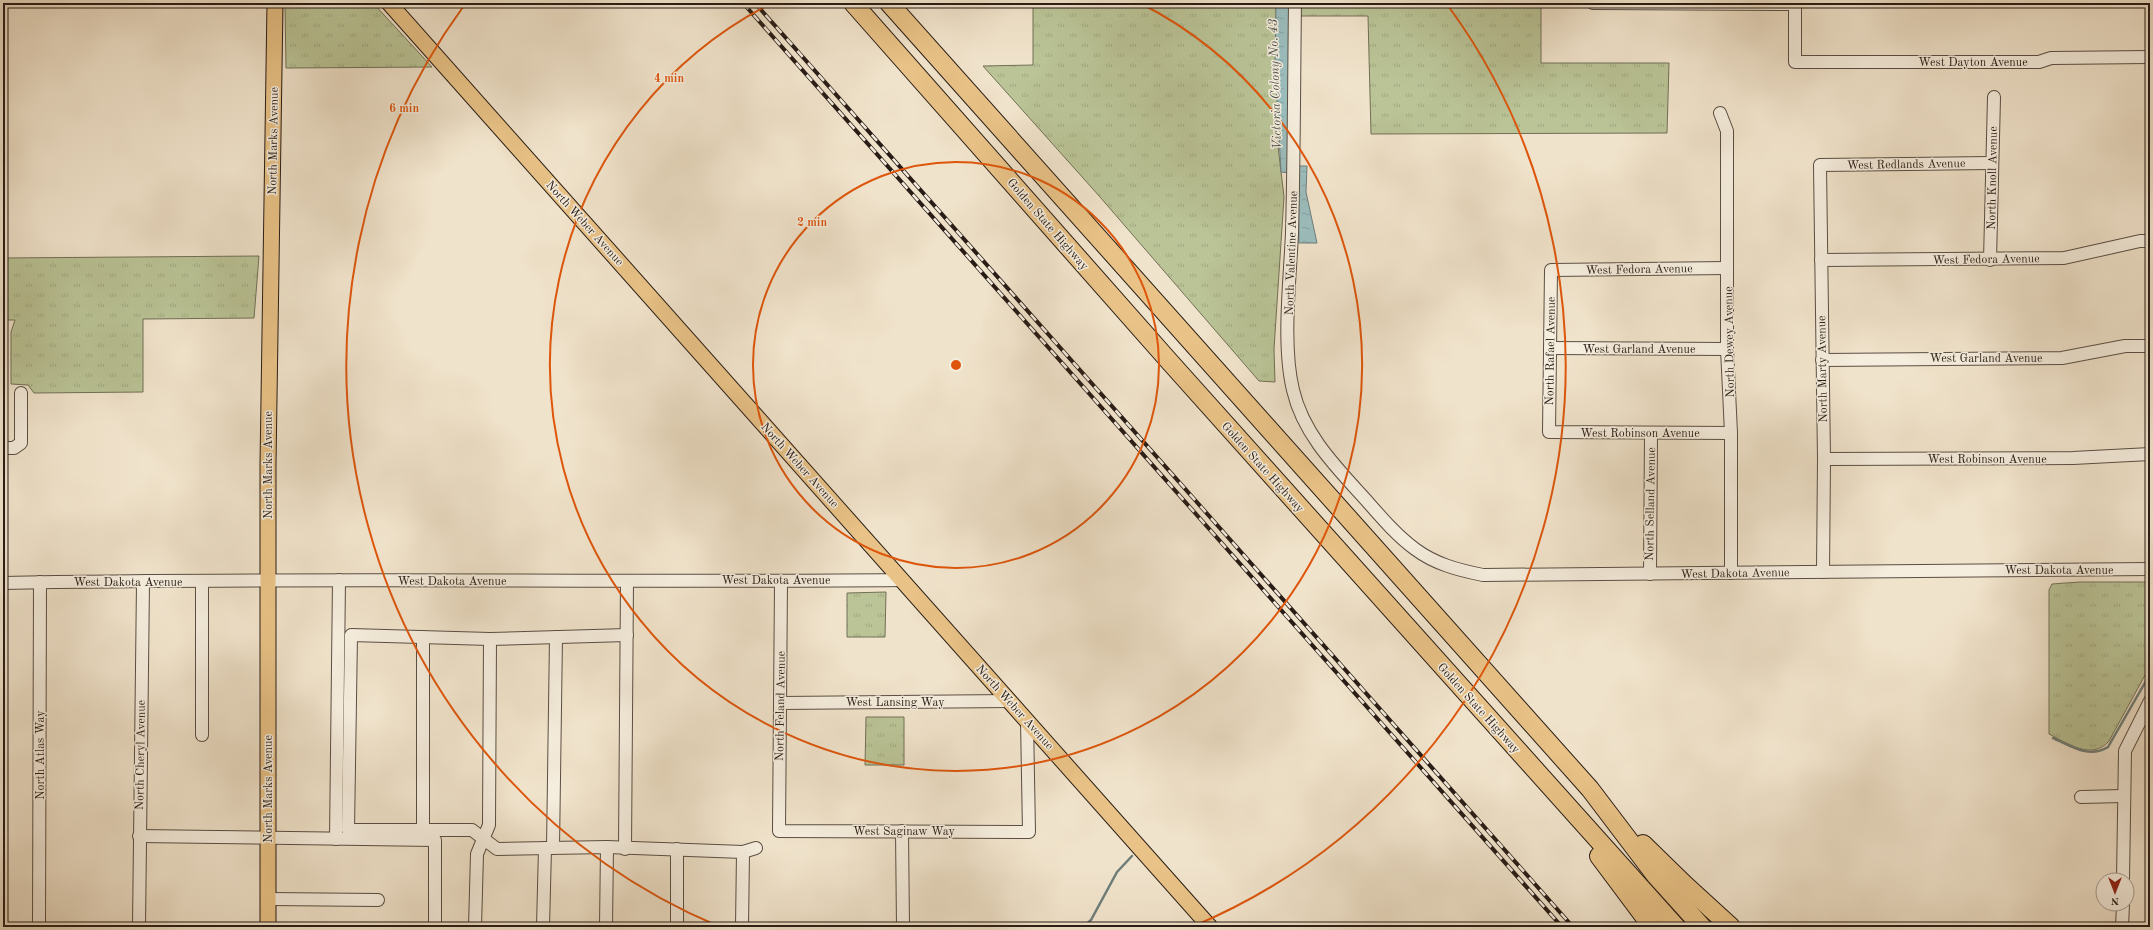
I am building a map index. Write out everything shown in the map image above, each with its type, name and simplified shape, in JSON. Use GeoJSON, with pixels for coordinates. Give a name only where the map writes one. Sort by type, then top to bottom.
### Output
{"type":"FeatureCollection","features":[{"type":"Feature","properties":{"kind":"highway","name":"Golden State Highway"},"geometry":{"type":"LineString","coordinates":[[853,3],[1174,367],[1676,927]]}},
{"type":"Feature","properties":{"kind":"highway"},"geometry":{"type":"LineString","coordinates":[[889,3],[1590,789],[1685,885],[1731,927]]}},
{"type":"Feature","properties":{"kind":"highway"},"geometry":{"type":"LineString","coordinates":[[1590,789],[1656,876],[1702,927]]}},
{"type":"Feature","properties":{"kind":"highway"},"geometry":{"type":"LineString","coordinates":[[1555,791],[1587,840],[1652,927]]}},
{"type":"Feature","properties":{"kind":"main road","name":"North Marks Avenue"},"geometry":{"type":"LineString","coordinates":[[268,927],[268,465],[275,3]]}},
{"type":"Feature","properties":{"kind":"main road","name":"North Weber Avenue"},"geometry":{"type":"LineString","coordinates":[[389,3],[1210,927]]}},
{"type":"Feature","properties":{"kind":"street","name":"North Valentine Avenue"},"geometry":{"type":"LineString","coordinates":[[1294,3],[1294,157],[1288,350],[1289,367],[1293,390],[1310,432],[1324,452],[1352,485]]}},
{"type":"Feature","properties":{"kind":"street"},"geometry":{"type":"LineString","coordinates":[[1593,3],[1795,4]]}},
{"type":"Feature","properties":{"kind":"street","name":"West Dayton Avenue"},"geometry":{"type":"LineString","coordinates":[[1795,4],[1795,62],[2039,62],[2051,58],[2150,57]]}},
{"type":"Feature","properties":{"kind":"street","name":"North Knoll Avenue"},"geometry":{"type":"LineString","coordinates":[[1990,260],[1994,96]]}},
{"type":"Feature","properties":{"kind":"street","name":"North Dewey Avenue"},"geometry":{"type":"LineString","coordinates":[[1720,113],[1726,131],[1727,349],[1731,433],[1731,573]]}},
{"type":"Feature","properties":{"kind":"street","name":"West Redlands Avenue"},"geometry":{"type":"LineString","coordinates":[[1820,165],[1992,163]]}},
{"type":"Feature","properties":{"kind":"street","name":"North Marty Avenue"},"geometry":{"type":"LineString","coordinates":[[1820,165],[1824,459],[1823,572]]}},
{"type":"Feature","properties":{"kind":"street","name":"West Fedora Avenue"},"geometry":{"type":"LineString","coordinates":[[1821,260],[1990,260],[2064,258],[2150,240]]}},
{"type":"Feature","properties":{"kind":"street","name":"West Fedora Avenue"},"geometry":{"type":"LineString","coordinates":[[1552,270],[1727,268]]}},
{"type":"Feature","properties":{"kind":"street","name":"North Rafael Avenue"},"geometry":{"type":"LineString","coordinates":[[1549,432],[1552,270]]}},
{"type":"Feature","properties":{"kind":"street","name":"West Garland Avenue"},"geometry":{"type":"LineString","coordinates":[[1822,360],[2062,358],[2125,346],[2150,346]]}},
{"type":"Feature","properties":{"kind":"street","name":"West Garland Avenue"},"geometry":{"type":"LineString","coordinates":[[1550,348],[1727,349]]}},
{"type":"Feature","properties":{"kind":"street"},"geometry":{"type":"LineString","coordinates":[[3,448],[14,448],[21,443],[21,393]]}},
{"type":"Feature","properties":{"kind":"street","name":"West Robinson Avenue"},"geometry":{"type":"LineString","coordinates":[[1549,432],[1651,434],[1731,433]]}},
{"type":"Feature","properties":{"kind":"street","name":"North Selland Avenue"},"geometry":{"type":"LineString","coordinates":[[1650,574],[1651,434]]}},
{"type":"Feature","properties":{"kind":"street","name":"West Robinson Avenue"},"geometry":{"type":"LineString","coordinates":[[1824,459],[2073,458],[2150,454]]}},
{"type":"Feature","properties":{"kind":"street","name":"West Dakota Avenue"},"geometry":{"type":"LineString","coordinates":[[1352,485],[1395,533],[1415,550],[1439,563],[1460,570],[1483,575],[2150,569]]}},
{"type":"Feature","properties":{"kind":"street","name":"West Dakota Avenue"},"geometry":{"type":"LineString","coordinates":[[3,583],[202,582],[269,580],[627,582],[901,580]]}},
{"type":"Feature","properties":{"kind":"street"},"geometry":{"type":"LineString","coordinates":[[336,839],[339,580]]}},
{"type":"Feature","properties":{"kind":"street","name":"North Feland Avenue"},"geometry":{"type":"LineString","coordinates":[[779,831],[782,581]]}},
{"type":"Feature","properties":{"kind":"street","name":"North Atlas Way"},"geometry":{"type":"LineString","coordinates":[[39,927],[40,582]]}},
{"type":"Feature","properties":{"kind":"street","name":"North Cheryl Avenue"},"geometry":{"type":"LineString","coordinates":[[139,927],[143,582]]}},
{"type":"Feature","properties":{"kind":"street"},"geometry":{"type":"LineString","coordinates":[[202,582],[202,735]]}},
{"type":"Feature","properties":{"kind":"street"},"geometry":{"type":"LineString","coordinates":[[625,849],[627,582]]}},
{"type":"Feature","properties":{"kind":"street"},"geometry":{"type":"LineString","coordinates":[[627,635],[490,639],[351,635],[348,830],[472,830],[482,840],[497,849],[607,848],[743,852],[756,848]]}},
{"type":"Feature","properties":{"kind":"street"},"geometry":{"type":"LineString","coordinates":[[423,637],[423,830]]}},
{"type":"Feature","properties":{"kind":"street"},"geometry":{"type":"LineString","coordinates":[[543,927],[549,848],[556,637]]}},
{"type":"Feature","properties":{"kind":"street"},"geometry":{"type":"LineString","coordinates":[[475,927],[477,854],[489,825],[490,639]]}},
{"type":"Feature","properties":{"kind":"street","name":"West Lansing Way"},"geometry":{"type":"LineString","coordinates":[[780,703],[1010,701]]}},
{"type":"Feature","properties":{"kind":"street"},"geometry":{"type":"LineString","coordinates":[[2123,872],[2123,796],[2125,751],[2150,701]]}},
{"type":"Feature","properties":{"kind":"street","name":"West Saginaw Way"},"geometry":{"type":"LineString","coordinates":[[779,831],[1029,832],[1027,720]]}},
{"type":"Feature","properties":{"kind":"street"},"geometry":{"type":"LineString","coordinates":[[2081,797],[2123,796]]}},
{"type":"Feature","properties":{"kind":"street"},"geometry":{"type":"LineString","coordinates":[[902,831],[903,927]]}},
{"type":"Feature","properties":{"kind":"street"},"geometry":{"type":"LineString","coordinates":[[139,836],[268,839],[435,840],[435,927]]}},
{"type":"Feature","properties":{"kind":"street"},"geometry":{"type":"LineString","coordinates":[[606,927],[607,848]]}},
{"type":"Feature","properties":{"kind":"street"},"geometry":{"type":"LineString","coordinates":[[677,849],[677,927]]}},
{"type":"Feature","properties":{"kind":"street"},"geometry":{"type":"LineString","coordinates":[[742,927],[743,852]]}},
{"type":"Feature","properties":{"kind":"street"},"geometry":{"type":"LineString","coordinates":[[268,899],[378,900]]}},
{"type":"Feature","properties":{"kind":"street"},"geometry":{"type":"LineString","coordinates":[[2122,912],[2122,927]]}},
{"type":"Feature","properties":{"kind":"green space"},"geometry":{"type":"Polygon","coordinates":[[[285,3],[373,3],[432,67],[286,68],[285,3]]]}},
{"type":"Feature","properties":{"kind":"green space"},"geometry":{"type":"Polygon","coordinates":[[[1033,3],[1276,3],[1278,146],[1284,197],[1274,349],[1275,382],[1259,381],[1100,197],[983,66],[1033,65],[1033,3]]]}},
{"type":"Feature","properties":{"kind":"green space"},"geometry":{"type":"Polygon","coordinates":[[[1299,3],[1541,3],[1541,63],[1669,63],[1667,133],[1371,134],[1368,16],[1299,16],[1299,3]]]}},
{"type":"Feature","properties":{"kind":"green space"},"geometry":{"type":"Polygon","coordinates":[[[259,256],[254,318],[143,319],[143,392],[34,393],[28,385],[11,384],[11,332],[15,320],[3,320],[3,258],[259,256]]]}},
{"type":"Feature","properties":{"kind":"green space"},"geometry":{"type":"Polygon","coordinates":[[[2080,582],[2150,582],[2150,666],[2109,741],[2102,747],[2095,750],[2079,748],[2049,734],[2049,590],[2052,584],[2080,582]]]}},
{"type":"Feature","properties":{"kind":"green space"},"geometry":{"type":"Polygon","coordinates":[[[886,592],[885,637],[847,637],[847,593],[886,592]]]}},
{"type":"Feature","properties":{"kind":"green space"},"geometry":{"type":"Polygon","coordinates":[[[866,717],[904,717],[904,765],[865,765],[866,717]]]}},
{"type":"Feature","properties":{"kind":"water"},"geometry":{"type":"Polygon","coordinates":[[[1276,3],[1290,3],[1290,173],[1281,172],[1275,64],[1276,3]]]}},
{"type":"Feature","properties":{"kind":"water"},"geometry":{"type":"Polygon","coordinates":[[[1298,166],[1307,166],[1306,192],[1317,243],[1299,243],[1298,166]]]}},
{"type":"Feature","properties":{"kind":"waterway"},"geometry":{"type":"LineString","coordinates":[[2053,738],[2073,748],[2087,752],[2094,752],[2108,747],[2150,674]]}},
{"type":"Feature","properties":{"kind":"waterway"},"geometry":{"type":"LineString","coordinates":[[1083,927],[1091,920],[1117,872],[1132,856]]}},
{"type":"Feature","properties":{"kind":"railway"},"geometry":{"type":"LineString","coordinates":[[743,3],[1562,927]]}},
{"type":"Feature","properties":{"kind":"railway"},"geometry":{"type":"LineString","coordinates":[[755,3],[1573,927]]}},
{"type":"Feature","properties":{"kind":"water label","name":"Victoria Colony No. 43"},"geometry":{"type":"Point","coordinates":[1274,84]}}]}
